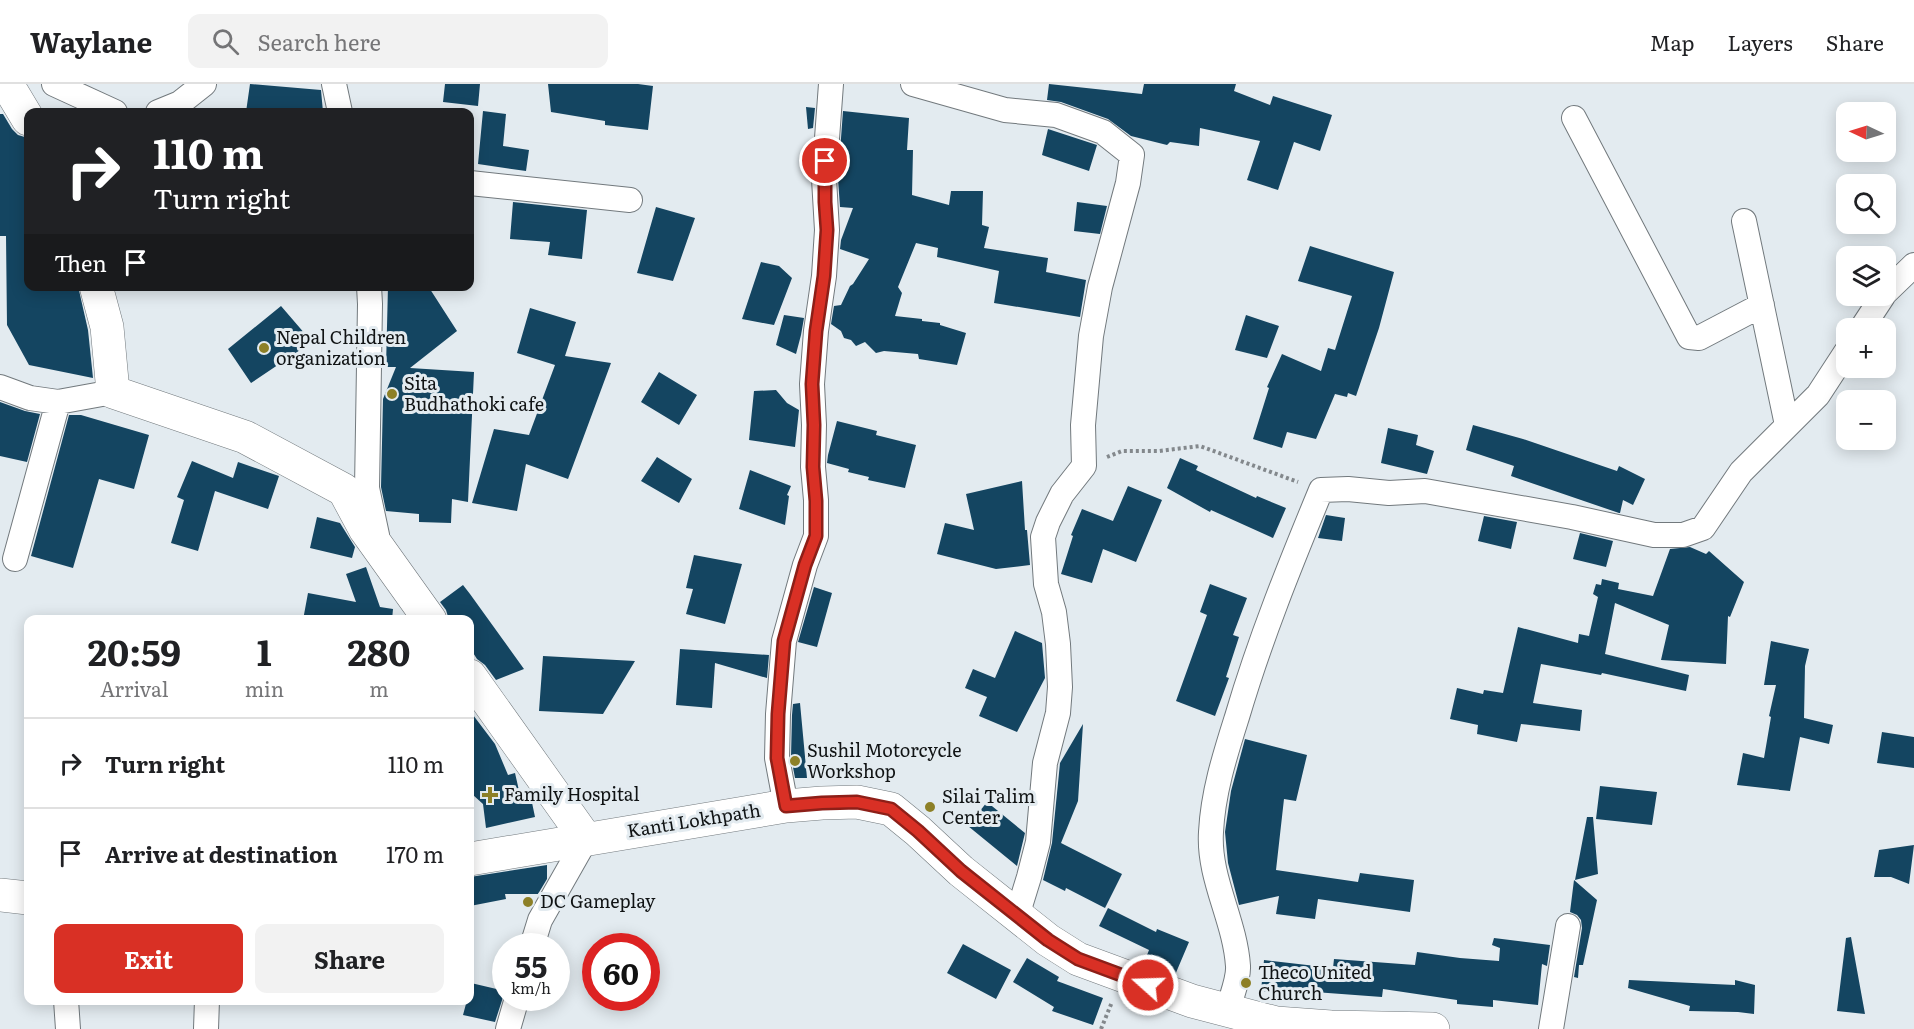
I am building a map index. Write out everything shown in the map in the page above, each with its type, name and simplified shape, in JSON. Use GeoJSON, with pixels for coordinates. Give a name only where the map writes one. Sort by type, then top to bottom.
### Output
{"type":"FeatureCollection","features":[{"type":"Feature","properties":{"kind":"main road"},"geometry":{"type":"LineString","coordinates":[[6,84],[24,113]]}},
{"type":"Feature","properties":{"kind":"main road"},"geometry":{"type":"LineString","coordinates":[[97,291],[106,327],[113,392],[245,437],[344,490],[365,529],[427,615]]}},
{"type":"Feature","properties":{"kind":"main road"},"geometry":{"type":"LineString","coordinates":[[474,682],[586,839]]}},
{"type":"Feature","properties":{"kind":"main road","name":"Kanti Lokhpath"},"geometry":{"type":"LineString","coordinates":[[474,858],[786,806],[857,802],[891,809],[961,871],[1017,916],[1078,959],[1192,1000],[1276,1023],[1331,1027],[1433,1029]]}},
{"type":"Feature","properties":{"kind":"main road"},"geometry":{"type":"LineString","coordinates":[[0,895],[24,898]]}},
{"type":"Feature","properties":{"kind":"street"},"geometry":{"type":"LineString","coordinates":[[54,84],[107,108]]}},
{"type":"Feature","properties":{"kind":"street"},"geometry":{"type":"LineString","coordinates":[[168,108],[180,103],[204,84]]}},
{"type":"Feature","properties":{"kind":"street"},"geometry":{"type":"LineString","coordinates":[[334,84],[339,108]]}},
{"type":"Feature","properties":{"kind":"street"},"geometry":{"type":"LineString","coordinates":[[786,806],[777,758],[778,714],[784,641],[805,565],[816,536],[812,384],[825,264],[827,230],[824,179],[831,84]]}},
{"type":"Feature","properties":{"kind":"street"},"geometry":{"type":"LineString","coordinates":[[913,84],[1005,110],[1056,115],[1103,132],[1132,155],[1128,183],[1100,287],[1091,336],[1083,425],[1084,466],[1062,494],[1043,537],[1046,584],[1054,612],[1058,644],[1060,687],[1058,713],[1046,764],[1038,842],[1017,916]]}},
{"type":"Feature","properties":{"kind":"street"},"geometry":{"type":"LineString","coordinates":[[1574,118],[1689,337],[1699,338],[1762,305]]}},
{"type":"Feature","properties":{"kind":"street"},"geometry":{"type":"LineString","coordinates":[[474,183],[630,200]]}},
{"type":"Feature","properties":{"kind":"street"},"geometry":{"type":"LineString","coordinates":[[1744,221],[1787,425]]}},
{"type":"Feature","properties":{"kind":"street"},"geometry":{"type":"LineString","coordinates":[[1896,282],[1914,265]]}},
{"type":"Feature","properties":{"kind":"street"},"geometry":{"type":"LineString","coordinates":[[369,291],[367,488],[381,549]]}},
{"type":"Feature","properties":{"kind":"street"},"geometry":{"type":"LineString","coordinates":[[1228,1010],[1238,968],[1231,930],[1214,868],[1210,835],[1214,798],[1246,685],[1280,590],[1321,490],[1348,489],[1389,493],[1425,491],[1572,517],[1654,535],[1683,535],[1703,528],[1741,472],[1818,395],[1836,367]]}},
{"type":"Feature","properties":{"kind":"street"},"geometry":{"type":"LineString","coordinates":[[0,387],[30,398],[58,402],[113,392]]}},
{"type":"Feature","properties":{"kind":"street"},"geometry":{"type":"LineString","coordinates":[[15,559],[58,402]]}},
{"type":"Feature","properties":{"kind":"street"},"geometry":{"type":"LineString","coordinates":[[536,933],[540,920],[586,839]]}},
{"type":"Feature","properties":{"kind":"street"},"geometry":{"type":"LineString","coordinates":[[1551,1029],[1568,927]]}},
{"type":"Feature","properties":{"kind":"street"},"geometry":{"type":"LineString","coordinates":[[66,1005],[68,1029]]}},
{"type":"Feature","properties":{"kind":"street"},"geometry":{"type":"LineString","coordinates":[[206,1029],[207,1005]]}},
{"type":"Feature","properties":{"kind":"street"},"geometry":{"type":"LineString","coordinates":[[508,1029],[513,1011]]}},
{"type":"Feature","properties":{"kind":"path"},"geometry":{"type":"LineString","coordinates":[[1084,466],[1122,451],[1159,451],[1200,446],[1321,490]]}},
{"type":"Feature","properties":{"kind":"building"},"geometry":{"type":"Polygon","coordinates":[[[250,84],[321,90],[323,108],[247,108],[250,84]]]}},
{"type":"Feature","properties":{"kind":"building"},"geometry":{"type":"Polygon","coordinates":[[[445,84],[480,84],[478,106],[443,102],[445,84]]]}},
{"type":"Feature","properties":{"kind":"building"},"geometry":{"type":"Polygon","coordinates":[[[548,84],[653,86],[648,130],[605,125],[605,121],[551,112],[548,84]]]}},
{"type":"Feature","properties":{"kind":"building"},"geometry":{"type":"Polygon","coordinates":[[[1049,84],[1142,94],[1144,84],[1236,84],[1234,91],[1270,105],[1273,96],[1332,115],[1320,151],[1294,142],[1278,190],[1247,180],[1260,141],[1200,128],[1199,146],[1170,142],[1167,145],[1131,136],[1108,119],[1061,102],[1047,100],[1049,84]]]}},
{"type":"Feature","properties":{"kind":"building"},"geometry":{"type":"Polygon","coordinates":[[[806,107],[815,108],[813,128],[808,129],[806,107]]]}},
{"type":"Feature","properties":{"kind":"building"},"geometry":{"type":"Polygon","coordinates":[[[483,111],[506,114],[503,146],[529,150],[526,171],[478,164],[483,111]]]}},
{"type":"Feature","properties":{"kind":"building"},"geometry":{"type":"Polygon","coordinates":[[[843,111],[909,118],[907,150],[913,150],[912,195],[949,205],[951,191],[983,191],[982,225],[989,227],[984,248],[1048,258],[1046,272],[1086,280],[1080,317],[994,303],[999,271],[937,257],[938,248],[916,243],[898,287],[902,293],[895,316],[940,323],[940,325],[966,333],[957,365],[919,359],[918,354],[884,351],[876,353],[865,342],[856,346],[851,340],[844,338],[841,331],[831,324],[834,306],[841,305],[850,286],[869,259],[840,249],[853,208],[840,207],[838,179],[843,111]]]}},
{"type":"Feature","properties":{"kind":"building"},"geometry":{"type":"Polygon","coordinates":[[[0,114],[3,114],[12,129],[24,137],[24,291],[79,291],[88,330],[93,378],[29,365],[7,325],[6,236],[0,236],[0,114]]]}},
{"type":"Feature","properties":{"kind":"building"},"geometry":{"type":"Polygon","coordinates":[[[1048,129],[1097,145],[1089,171],[1042,155],[1048,129]]]}},
{"type":"Feature","properties":{"kind":"building"},"geometry":{"type":"Polygon","coordinates":[[[513,202],[587,210],[582,259],[548,255],[550,242],[510,239],[513,202]]]}},
{"type":"Feature","properties":{"kind":"building"},"geometry":{"type":"Polygon","coordinates":[[[1077,202],[1107,206],[1100,234],[1074,231],[1077,202]]]}},
{"type":"Feature","properties":{"kind":"building"},"geometry":{"type":"Polygon","coordinates":[[[656,207],[695,218],[673,281],[637,273],[656,207]]]}},
{"type":"Feature","properties":{"kind":"building"},"geometry":{"type":"Polygon","coordinates":[[[1310,246],[1394,272],[1379,328],[1356,396],[1348,393],[1347,397],[1335,394],[1316,439],[1287,432],[1282,448],[1253,439],[1269,388],[1267,387],[1282,354],[1321,371],[1328,348],[1335,350],[1352,296],[1298,281],[1310,246]]]}},
{"type":"Feature","properties":{"kind":"building"},"geometry":{"type":"Polygon","coordinates":[[[761,262],[779,266],[792,278],[774,325],[742,319],[761,262]]]}},
{"type":"Feature","properties":{"kind":"building"},"geometry":{"type":"Polygon","coordinates":[[[388,291],[431,291],[457,331],[410,368],[474,372],[468,502],[452,499],[451,523],[419,522],[419,514],[386,511],[381,487],[383,399],[396,367],[386,367],[388,291]]]}},
{"type":"Feature","properties":{"kind":"building"},"geometry":{"type":"Polygon","coordinates":[[[281,306],[312,342],[251,383],[228,349],[281,306]]]}},
{"type":"Feature","properties":{"kind":"building"},"geometry":{"type":"Polygon","coordinates":[[[530,308],[576,322],[565,356],[611,363],[568,479],[526,464],[517,511],[472,503],[494,429],[529,435],[555,365],[517,353],[530,308]]]}},
{"type":"Feature","properties":{"kind":"building"},"geometry":{"type":"Polygon","coordinates":[[[784,315],[804,318],[796,354],[776,345],[784,315]]]}},
{"type":"Feature","properties":{"kind":"building"},"geometry":{"type":"Polygon","coordinates":[[[1246,315],[1279,326],[1267,358],[1235,350],[1246,315]]]}},
{"type":"Feature","properties":{"kind":"building"},"geometry":{"type":"Polygon","coordinates":[[[659,372],[697,395],[679,425],[641,402],[659,372]]]}},
{"type":"Feature","properties":{"kind":"building"},"geometry":{"type":"Polygon","coordinates":[[[776,390],[787,403],[799,410],[795,447],[749,440],[754,391],[776,390]]]}},
{"type":"Feature","properties":{"kind":"building"},"geometry":{"type":"Polygon","coordinates":[[[0,402],[40,414],[27,462],[0,456],[0,402]]]}},
{"type":"Feature","properties":{"kind":"building"},"geometry":{"type":"Polygon","coordinates":[[[69,415],[81,415],[149,435],[134,489],[99,479],[73,568],[31,556],[69,415]]]}},
{"type":"Feature","properties":{"kind":"building"},"geometry":{"type":"Polygon","coordinates":[[[837,421],[877,431],[876,435],[916,445],[905,488],[868,480],[869,477],[848,472],[849,469],[827,463],[837,421]]]}},
{"type":"Feature","properties":{"kind":"building"},"geometry":{"type":"Polygon","coordinates":[[[1473,425],[1523,439],[1617,471],[1619,466],[1645,479],[1633,505],[1623,500],[1619,513],[1511,476],[1514,466],[1466,450],[1473,425]]]}},
{"type":"Feature","properties":{"kind":"building"},"geometry":{"type":"Polygon","coordinates":[[[1388,428],[1418,435],[1416,445],[1434,451],[1427,474],[1381,463],[1388,428]]]}},
{"type":"Feature","properties":{"kind":"building"},"geometry":{"type":"Polygon","coordinates":[[[657,457],[692,479],[679,503],[641,481],[657,457]]]}},
{"type":"Feature","properties":{"kind":"building"},"geometry":{"type":"Polygon","coordinates":[[[1180,458],[1198,466],[1196,470],[1256,498],[1257,496],[1286,508],[1273,538],[1211,510],[1210,512],[1167,488],[1180,458]]]}},
{"type":"Feature","properties":{"kind":"building"},"geometry":{"type":"Polygon","coordinates":[[[192,461],[233,478],[238,462],[279,476],[268,509],[215,491],[198,551],[171,543],[184,500],[177,497],[192,461]]]}},
{"type":"Feature","properties":{"kind":"building"},"geometry":{"type":"Polygon","coordinates":[[[750,470],[791,486],[787,495],[789,496],[785,525],[739,509],[750,470]]]}},
{"type":"Feature","properties":{"kind":"building"},"geometry":{"type":"Polygon","coordinates":[[[1022,481],[1030,565],[996,569],[937,554],[945,523],[974,530],[966,494],[1022,481]]]}},
{"type":"Feature","properties":{"kind":"building"},"geometry":{"type":"Polygon","coordinates":[[[1128,486],[1162,500],[1136,562],[1103,549],[1092,583],[1061,574],[1073,536],[1071,535],[1082,509],[1113,521],[1128,486]]]}},
{"type":"Feature","properties":{"kind":"building"},"geometry":{"type":"Polygon","coordinates":[[[1326,515],[1345,518],[1342,541],[1318,538],[1326,515]]]}},
{"type":"Feature","properties":{"kind":"building"},"geometry":{"type":"Polygon","coordinates":[[[1484,516],[1517,522],[1511,549],[1478,541],[1484,516]]]}},
{"type":"Feature","properties":{"kind":"building"},"geometry":{"type":"Polygon","coordinates":[[[317,517],[340,523],[355,547],[352,558],[310,548],[317,517]]]}},
{"type":"Feature","properties":{"kind":"building"},"geometry":{"type":"Polygon","coordinates":[[[1580,533],[1613,541],[1606,567],[1573,559],[1580,533]]]}},
{"type":"Feature","properties":{"kind":"building"},"geometry":{"type":"Polygon","coordinates":[[[1690,547],[1706,554],[1709,551],[1744,582],[1730,617],[1728,616],[1726,664],[1661,660],[1669,625],[1615,603],[1605,654],[1689,675],[1686,691],[1602,673],[1601,675],[1541,664],[1533,703],[1582,710],[1580,731],[1521,724],[1517,742],[1477,734],[1478,725],[1450,719],[1457,688],[1483,694],[1484,690],[1503,693],[1518,627],[1578,643],[1579,634],[1589,636],[1598,597],[1593,594],[1596,584],[1601,585],[1602,579],[1619,583],[1618,589],[1653,596],[1670,549],[1690,547]]]}},
{"type":"Feature","properties":{"kind":"building"},"geometry":{"type":"Polygon","coordinates":[[[694,555],[742,564],[725,624],[686,614],[693,589],[686,588],[694,555]]]}},
{"type":"Feature","properties":{"kind":"building"},"geometry":{"type":"Polygon","coordinates":[[[366,567],[380,607],[393,609],[392,615],[304,615],[308,593],[356,602],[346,574],[366,567]]]}},
{"type":"Feature","properties":{"kind":"building"},"geometry":{"type":"Polygon","coordinates":[[[1210,584],[1247,598],[1233,635],[1239,637],[1226,677],[1229,678],[1215,716],[1176,701],[1207,615],[1200,612],[1210,584]]]}},
{"type":"Feature","properties":{"kind":"building"},"geometry":{"type":"Polygon","coordinates":[[[463,585],[524,669],[496,680],[474,654],[474,615],[448,615],[440,602],[463,585]]]}},
{"type":"Feature","properties":{"kind":"building"},"geometry":{"type":"Polygon","coordinates":[[[814,587],[832,593],[817,647],[798,642],[814,587]]]}},
{"type":"Feature","properties":{"kind":"building"},"geometry":{"type":"Polygon","coordinates":[[[1015,631],[1042,643],[1045,678],[1017,732],[979,716],[987,697],[965,688],[973,669],[995,678],[1015,631]]]}},
{"type":"Feature","properties":{"kind":"building"},"geometry":{"type":"Polygon","coordinates":[[[1771,641],[1809,649],[1805,666],[1804,718],[1833,725],[1829,744],[1800,737],[1790,791],[1737,785],[1743,753],[1764,758],[1771,717],[1769,716],[1776,685],[1764,685],[1771,641]]]}},
{"type":"Feature","properties":{"kind":"building"},"geometry":{"type":"Polygon","coordinates":[[[680,649],[769,655],[767,678],[715,663],[712,708],[676,705],[680,649]]]}},
{"type":"Feature","properties":{"kind":"building"},"geometry":{"type":"Polygon","coordinates":[[[543,656],[635,661],[603,714],[539,711],[543,656]]]}},
{"type":"Feature","properties":{"kind":"building"},"geometry":{"type":"Polygon","coordinates":[[[800,703],[807,778],[795,778],[791,757],[793,704],[800,703]]]}},
{"type":"Feature","properties":{"kind":"building"},"geometry":{"type":"Polygon","coordinates":[[[474,716],[495,744],[508,775],[515,773],[520,795],[530,793],[535,817],[486,828],[483,804],[474,796],[474,716]]]}},
{"type":"Feature","properties":{"kind":"building"},"geometry":{"type":"Polygon","coordinates":[[[1083,724],[1078,801],[1061,843],[1122,874],[1105,908],[1066,888],[1065,891],[1043,880],[1052,843],[1060,763],[1083,724]]]}},
{"type":"Feature","properties":{"kind":"building"},"geometry":{"type":"Polygon","coordinates":[[[1882,732],[1914,737],[1914,768],[1877,763],[1882,732]]]}},
{"type":"Feature","properties":{"kind":"building"},"geometry":{"type":"Polygon","coordinates":[[[1245,739],[1307,755],[1296,801],[1284,799],[1276,870],[1358,882],[1360,873],[1414,880],[1410,912],[1318,899],[1315,919],[1276,914],[1279,896],[1239,905],[1228,863],[1225,832],[1231,791],[1245,739]]]}},
{"type":"Feature","properties":{"kind":"building"},"geometry":{"type":"Polygon","coordinates":[[[1600,786],[1657,792],[1652,825],[1596,819],[1600,786]]]}},
{"type":"Feature","properties":{"kind":"building"},"geometry":{"type":"Polygon","coordinates":[[[987,802],[1025,833],[1017,866],[968,826],[987,802]]]}},
{"type":"Feature","properties":{"kind":"building"},"geometry":{"type":"Polygon","coordinates":[[[1587,817],[1593,817],[1598,874],[1575,880],[1587,817]]]}},
{"type":"Feature","properties":{"kind":"building"},"geometry":{"type":"Polygon","coordinates":[[[1914,845],[1909,884],[1891,877],[1874,877],[1879,850],[1914,845]]]}},
{"type":"Feature","properties":{"kind":"building"},"geometry":{"type":"Polygon","coordinates":[[[547,865],[547,879],[538,894],[505,894],[506,899],[474,905],[474,876],[547,865]]]}},
{"type":"Feature","properties":{"kind":"building"},"geometry":{"type":"Polygon","coordinates":[[[1574,880],[1597,900],[1583,965],[1579,965],[1578,978],[1574,977],[1582,928],[1581,920],[1570,912],[1574,880]]]}},
{"type":"Feature","properties":{"kind":"building"},"geometry":{"type":"Polygon","coordinates":[[[1108,908],[1156,932],[1157,929],[1189,942],[1175,975],[1144,963],[1149,950],[1099,926],[1108,908]]]}},
{"type":"Feature","properties":{"kind":"building"},"geometry":{"type":"Polygon","coordinates":[[[1851,937],[1865,1014],[1837,1011],[1846,938],[1851,937]]]}},
{"type":"Feature","properties":{"kind":"building"},"geometry":{"type":"Polygon","coordinates":[[[1494,938],[1550,945],[1547,966],[1542,964],[1538,1005],[1493,1000],[1493,1007],[1457,1004],[1457,1000],[1383,989],[1382,997],[1301,991],[1301,995],[1261,991],[1264,960],[1333,968],[1334,959],[1415,965],[1417,952],[1499,961],[1500,948],[1492,945],[1494,938]]]}},
{"type":"Feature","properties":{"kind":"building"},"geometry":{"type":"Polygon","coordinates":[[[963,944],[1011,970],[996,999],[947,973],[963,944]]]}},
{"type":"Feature","properties":{"kind":"building"},"geometry":{"type":"Polygon","coordinates":[[[1027,958],[1059,977],[1057,981],[1103,998],[1093,1025],[1052,1011],[1054,1007],[1013,982],[1027,958]]]}},
{"type":"Feature","properties":{"kind":"building"},"geometry":{"type":"Polygon","coordinates":[[[1629,980],[1735,985],[1735,980],[1755,985],[1754,1014],[1689,1011],[1690,1006],[1628,988],[1629,980]]]}},
{"type":"Feature","properties":{"kind":"building"},"geometry":{"type":"Polygon","coordinates":[[[474,984],[492,988],[492,1011],[499,1011],[495,1022],[463,1015],[466,1005],[474,1005],[474,984]]]}},
{"type":"Feature","properties":{"kind":"place","name":"Nepal Children organization"},"geometry":{"type":"Point","coordinates":[264,348]}},
{"type":"Feature","properties":{"kind":"place","name":"Sita Budhathoki cafe"},"geometry":{"type":"Point","coordinates":[392,394]}},
{"type":"Feature","properties":{"kind":"place","name":"Sushil Motorcycle Workshop"},"geometry":{"type":"Point","coordinates":[795,761]}},
{"type":"Feature","properties":{"kind":"place","name":"Family Hospital"},"geometry":{"type":"Point","coordinates":[490,795]}},
{"type":"Feature","properties":{"kind":"place","name":"Silai Talim Center"},"geometry":{"type":"Point","coordinates":[930,807]}},
{"type":"Feature","properties":{"kind":"place","name":"DC Gameplay"},"geometry":{"type":"Point","coordinates":[528,902]}},
{"type":"Feature","properties":{"kind":"place","name":"Theco United Church"},"geometry":{"type":"Point","coordinates":[1246,983]}},
{"type":"Feature","properties":{"kind":"route"},"geometry":{"type":"LineString","coordinates":[[825,161],[827,230],[812,384],[816,536],[805,565],[784,641],[777,758],[786,806],[857,802],[891,809],[961,871],[1048,940],[1078,959],[1148,985]]}}]}
